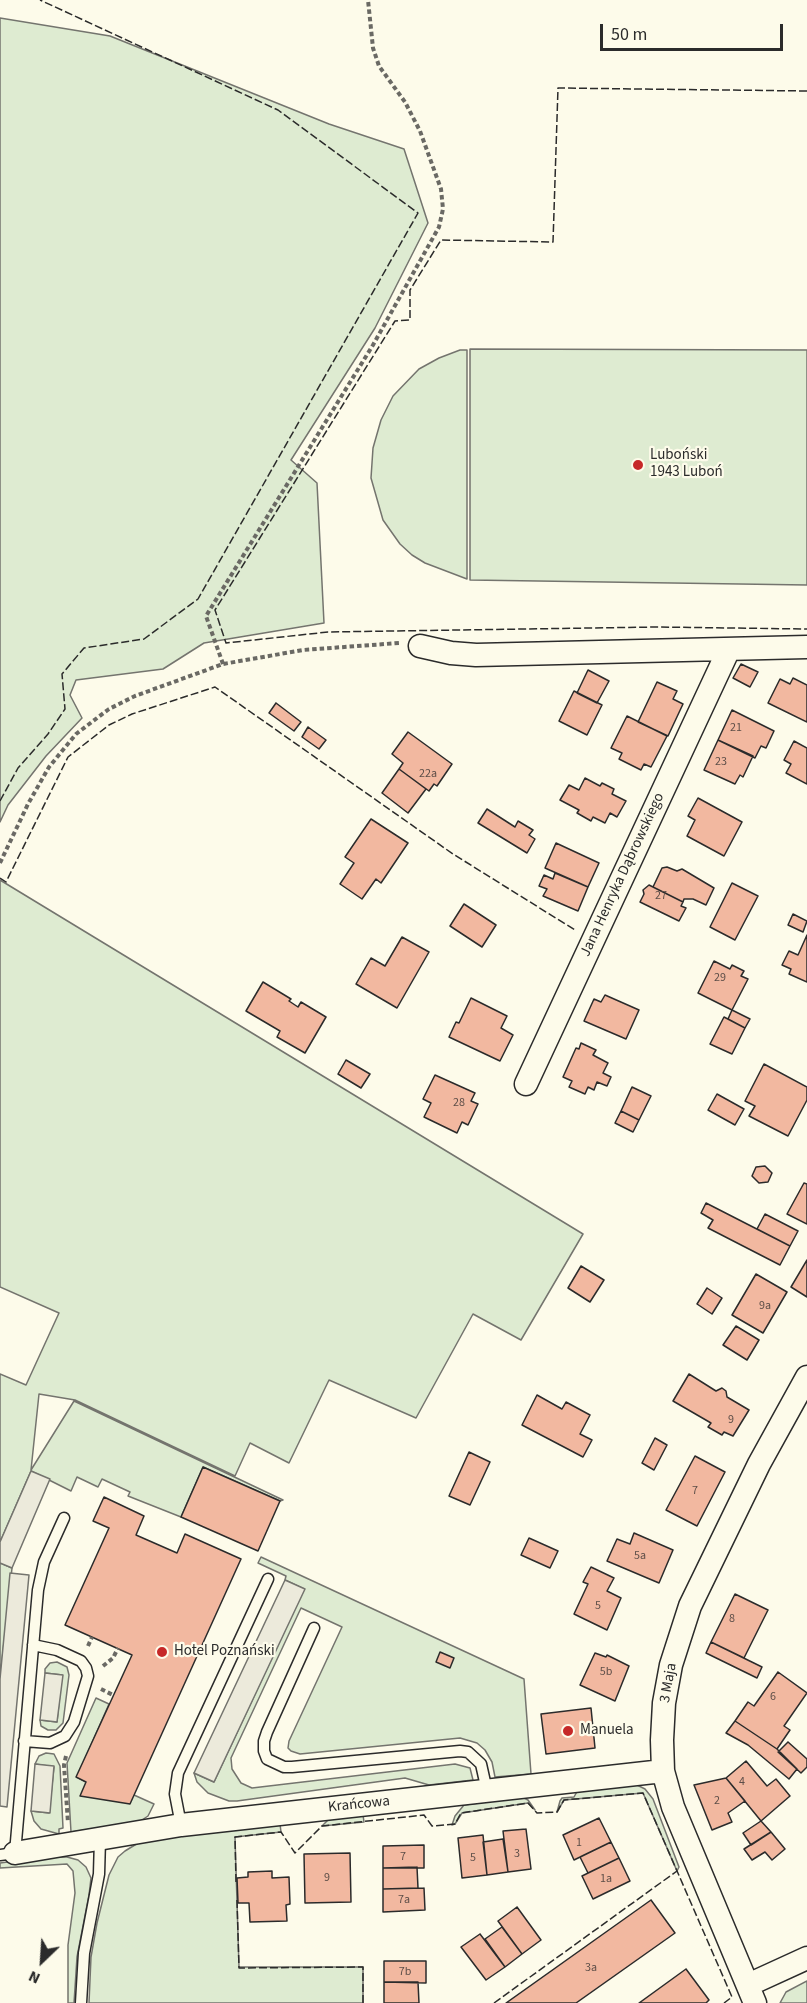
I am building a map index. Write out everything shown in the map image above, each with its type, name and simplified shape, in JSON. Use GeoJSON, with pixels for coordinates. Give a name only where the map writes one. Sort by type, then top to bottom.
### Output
{"type":"FeatureCollection","features":[{"type":"Feature","properties":{"kind":"street"},"geometry":{"type":"LineString","coordinates":[[420,646],[476,656],[724,657],[807,647]]}},
{"type":"Feature","properties":{"kind":"street","name":"Jana Henryka Dąbrowskiego"},"geometry":{"type":"LineString","coordinates":[[526,1084],[724,657]]}},
{"type":"Feature","properties":{"kind":"street","name":"3 Maja"},"geometry":{"type":"LineString","coordinates":[[751,1994],[673,1807],[663,1771],[662,1740],[666,1694],[676,1645],[690,1606],[759,1464],[807,1377]]}},
{"type":"Feature","properties":{"kind":"street","name":"Krańcowa"},"geometry":{"type":"LineString","coordinates":[[8,1854],[180,1825],[663,1771]]}},
{"type":"Feature","properties":{"kind":"street"},"geometry":{"type":"LineString","coordinates":[[751,1994],[807,1958]]}},
{"type":"Feature","properties":{"kind":"lane"},"geometry":{"type":"LineString","coordinates":[[8,1854],[24,1741],[40,1576],[64,1518]]}},
{"type":"Feature","properties":{"kind":"lane"},"geometry":{"type":"LineString","coordinates":[[180,1825],[175,1794],[178,1773],[268,1579]]}},
{"type":"Feature","properties":{"kind":"lane"},"geometry":{"type":"LineString","coordinates":[[314,1628],[267,1732],[264,1751],[267,1759],[284,1767],[292,1767],[468,1752],[482,1764],[487,1791]]}},
{"type":"Feature","properties":{"kind":"lane"},"geometry":{"type":"LineString","coordinates":[[24,1741],[50,1743],[65,1737],[74,1722],[88,1676],[81,1661],[57,1650],[33,1645]]}},
{"type":"Feature","properties":{"kind":"lane"},"geometry":{"type":"LineString","coordinates":[[81,2003],[84,1953],[99,1874],[100,1839]]}},
{"type":"Feature","properties":{"kind":"path"},"geometry":{"type":"LineString","coordinates":[[223,664],[206,616],[373,345],[439,227],[443,209],[441,189],[420,131],[405,102],[379,66],[373,48],[368,0]]}},
{"type":"Feature","properties":{"kind":"path"},"geometry":{"type":"LineString","coordinates":[[0,863],[38,785],[62,749],[93,720],[122,702],[223,664],[303,650],[390,643],[420,646]]}},
{"type":"Feature","properties":{"kind":"path"},"geometry":{"type":"LineString","coordinates":[[102,1666],[113,1658],[117,1648]]}},
{"type":"Feature","properties":{"kind":"path"},"geometry":{"type":"LineString","coordinates":[[98,1688],[113,1695]]}},
{"type":"Feature","properties":{"kind":"green space"},"geometry":{"type":"Polygon","coordinates":[[[0,18],[110,36],[329,124],[404,149],[428,223],[375,328],[291,460],[317,483],[324,623],[204,643],[163,669],[76,680],[70,695],[82,718],[46,756],[8,805],[0,822],[0,18]]]}},
{"type":"Feature","properties":{"kind":"green space","name":"Luboński 1943 Luboń"},"geometry":{"type":"Polygon","coordinates":[[[470,349],[807,350],[807,585],[470,580],[470,349]]]}},
{"type":"Feature","properties":{"kind":"green space"},"geometry":{"type":"Polygon","coordinates":[[[460,350],[467,350],[467,579],[425,563],[400,544],[383,520],[371,478],[373,448],[381,420],[393,396],[419,369],[460,350]]]}},
{"type":"Feature","properties":{"kind":"green space"},"geometry":{"type":"Polygon","coordinates":[[[0,880],[583,1234],[521,1340],[473,1314],[416,1418],[329,1380],[289,1463],[250,1443],[235,1476],[75,1400],[39,1394],[31,1470],[74,1401],[283,1500],[280,1501],[203,1467],[181,1517],[128,1496],[130,1492],[102,1479],[98,1487],[77,1477],[71,1491],[31,1471],[0,1542],[0,1374],[26,1385],[59,1313],[0,1287],[0,880]]]}},
{"type":"Feature","properties":{"kind":"green space"},"geometry":{"type":"Polygon","coordinates":[[[261,1557],[524,1679],[531,1774],[495,1777],[492,1762],[485,1750],[477,1743],[460,1738],[300,1754],[291,1751],[288,1748],[289,1741],[342,1627],[301,1608],[231,1758],[232,1769],[241,1783],[252,1788],[455,1764],[470,1768],[473,1780],[429,1785],[405,1778],[237,1801],[229,1801],[208,1793],[197,1782],[194,1773],[214,1782],[304,1589],[285,1580],[286,1576],[258,1563],[261,1557]]]}},
{"type":"Feature","properties":{"kind":"green space"},"geometry":{"type":"Polygon","coordinates":[[[0,1563],[12,1568],[0,1679],[0,1563]]]}},
{"type":"Feature","properties":{"kind":"green space"},"geometry":{"type":"Polygon","coordinates":[[[57,1662],[67,1667],[69,1675],[63,1723],[56,1730],[48,1730],[41,1726],[40,1720],[57,1722],[62,1675],[45,1673],[45,1669],[50,1663],[57,1662]]]}},
{"type":"Feature","properties":{"kind":"green space"},"geometry":{"type":"Polygon","coordinates":[[[96,1698],[109,1704],[77,1777],[86,1782],[134,1795],[154,1804],[148,1816],[139,1822],[71,1832],[67,1763],[96,1698]]]}},
{"type":"Feature","properties":{"kind":"green space"},"geometry":{"type":"Polygon","coordinates":[[[46,1753],[54,1754],[60,1766],[63,1828],[59,1829],[59,1834],[41,1829],[34,1821],[31,1811],[49,1813],[54,1767],[35,1764],[39,1756],[46,1753]]]}},
{"type":"Feature","properties":{"kind":"green space"},"geometry":{"type":"Polygon","coordinates":[[[635,1784],[645,1789],[653,1799],[679,1867],[677,1871],[643,1793],[564,1800],[557,1812],[562,1798],[574,1797],[579,1788],[635,1784]]]}},
{"type":"Feature","properties":{"kind":"green space"},"geometry":{"type":"Polygon","coordinates":[[[522,1797],[528,1800],[535,1810],[528,1803],[462,1813],[452,1825],[455,1816],[464,1805],[522,1797]]]}},
{"type":"Feature","properties":{"kind":"green space"},"geometry":{"type":"Polygon","coordinates":[[[363,1815],[364,1822],[322,1826],[330,1818],[363,1815]]]}},
{"type":"Feature","properties":{"kind":"green space"},"geometry":{"type":"Polygon","coordinates":[[[280,1824],[281,1832],[235,1837],[239,1967],[363,1967],[363,2003],[89,2003],[91,1957],[97,1923],[109,1875],[118,1857],[143,1840],[280,1824]]]}},
{"type":"Feature","properties":{"kind":"green space"},"geometry":{"type":"Polygon","coordinates":[[[46,1857],[67,1857],[78,1860],[86,1867],[91,1878],[77,1957],[74,2003],[68,2003],[68,1945],[75,1893],[73,1871],[67,1864],[0,1868],[0,1863],[46,1857]]]}},
{"type":"Feature","properties":{"kind":"green space"},"geometry":{"type":"Polygon","coordinates":[[[807,1981],[807,2003],[780,2003],[786,1992],[807,1981]]]}},
{"type":"Feature","properties":{"kind":"shaded area"},"geometry":{"type":"Polygon","coordinates":[[[31,1471],[50,1479],[12,1568],[0,1563],[0,1542],[31,1471]]]}},
{"type":"Feature","properties":{"kind":"shaded area"},"geometry":{"type":"Polygon","coordinates":[[[10,1573],[29,1575],[7,1807],[0,1806],[0,1679],[10,1573]]]}},
{"type":"Feature","properties":{"kind":"shaded area"},"geometry":{"type":"Polygon","coordinates":[[[285,1580],[305,1589],[214,1782],[194,1773],[285,1580]]]}},
{"type":"Feature","properties":{"kind":"shaded area"},"geometry":{"type":"Polygon","coordinates":[[[45,1673],[63,1675],[57,1722],[40,1720],[45,1673]]]}},
{"type":"Feature","properties":{"kind":"shaded area"},"geometry":{"type":"Polygon","coordinates":[[[35,1764],[54,1766],[50,1813],[31,1811],[35,1764]]]}},
{"type":"Feature","properties":{"kind":"building"},"geometry":{"type":"Polygon","coordinates":[[[741,664],[758,672],[750,687],[733,678],[741,664]]]}},
{"type":"Feature","properties":{"kind":"building"},"geometry":{"type":"Polygon","coordinates":[[[588,670],[609,681],[597,703],[577,693],[588,670]]]}},
{"type":"Feature","properties":{"kind":"building"},"geometry":{"type":"Polygon","coordinates":[[[793,678],[807,685],[807,722],[768,703],[780,679],[790,684],[793,678]]]}},
{"type":"Feature","properties":{"kind":"building"},"geometry":{"type":"Polygon","coordinates":[[[657,682],[677,691],[673,699],[683,704],[668,736],[638,722],[657,682]]]}},
{"type":"Feature","properties":{"kind":"building"},"geometry":{"type":"Polygon","coordinates":[[[574,691],[602,705],[587,735],[559,721],[574,691]]]}},
{"type":"Feature","properties":{"kind":"building"},"geometry":{"type":"Polygon","coordinates":[[[276,703],[301,722],[294,731],[269,713],[276,703]]]}},
{"type":"Feature","properties":{"kind":"building"},"geometry":{"type":"Polygon","coordinates":[[[732,710],[774,731],[766,748],[761,746],[755,758],[718,740],[732,710]]]}},
{"type":"Feature","properties":{"kind":"building"},"geometry":{"type":"Polygon","coordinates":[[[627,716],[667,736],[651,767],[644,764],[641,770],[619,759],[622,753],[611,748],[627,716]]]}},
{"type":"Feature","properties":{"kind":"building"},"geometry":{"type":"Polygon","coordinates":[[[308,727],[326,740],[319,749],[302,737],[308,727]]]}},
{"type":"Feature","properties":{"kind":"building"},"geometry":{"type":"Polygon","coordinates":[[[408,732],[452,764],[437,786],[434,784],[429,791],[399,769],[403,763],[392,754],[408,732]]]}},
{"type":"Feature","properties":{"kind":"building"},"geometry":{"type":"Polygon","coordinates":[[[718,740],[753,756],[743,777],[740,775],[735,784],[704,770],[718,740]]]}},
{"type":"Feature","properties":{"kind":"building"},"geometry":{"type":"Polygon","coordinates":[[[794,741],[807,748],[807,784],[786,773],[791,764],[784,760],[794,741]]]}},
{"type":"Feature","properties":{"kind":"building"},"geometry":{"type":"Polygon","coordinates":[[[399,769],[426,789],[408,813],[382,793],[399,769]]]}},
{"type":"Feature","properties":{"kind":"building"},"geometry":{"type":"Polygon","coordinates":[[[585,778],[600,786],[602,783],[614,789],[612,794],[626,801],[617,817],[610,813],[605,823],[593,817],[591,821],[577,813],[579,810],[560,800],[569,785],[579,790],[585,778]]]}},
{"type":"Feature","properties":{"kind":"building"},"geometry":{"type":"Polygon","coordinates":[[[698,798],[742,822],[724,856],[687,836],[695,820],[688,816],[698,798]]]}},
{"type":"Feature","properties":{"kind":"building"},"geometry":{"type":"Polygon","coordinates":[[[487,809],[515,827],[518,821],[533,830],[529,835],[535,839],[527,853],[478,823],[487,809]]]}},
{"type":"Feature","properties":{"kind":"building"},"geometry":{"type":"Polygon","coordinates":[[[371,819],[408,843],[381,883],[376,879],[362,899],[340,884],[354,863],[345,857],[371,819]]]}},
{"type":"Feature","properties":{"kind":"building"},"geometry":{"type":"Polygon","coordinates":[[[556,843],[599,863],[588,887],[545,868],[556,843]]]}},
{"type":"Feature","properties":{"kind":"building"},"geometry":{"type":"Polygon","coordinates":[[[667,867],[677,871],[682,869],[714,888],[706,905],[693,899],[684,899],[683,902],[653,887],[662,868],[667,867]]]}},
{"type":"Feature","properties":{"kind":"building"},"geometry":{"type":"Polygon","coordinates":[[[555,873],[588,887],[578,911],[543,896],[547,889],[539,886],[544,875],[553,879],[555,873]]]}},
{"type":"Feature","properties":{"kind":"building"},"geometry":{"type":"Polygon","coordinates":[[[732,883],[758,896],[735,940],[710,927],[732,883]]]}},
{"type":"Feature","properties":{"kind":"building"},"geometry":{"type":"Polygon","coordinates":[[[649,885],[683,902],[681,906],[686,908],[679,921],[640,902],[644,894],[643,890],[649,885]]]}},
{"type":"Feature","properties":{"kind":"building"},"geometry":{"type":"Polygon","coordinates":[[[464,904],[496,925],[482,947],[450,926],[464,904]]]}},
{"type":"Feature","properties":{"kind":"building"},"geometry":{"type":"Polygon","coordinates":[[[793,914],[807,921],[803,932],[788,925],[793,914]]]}},
{"type":"Feature","properties":{"kind":"building"},"geometry":{"type":"Polygon","coordinates":[[[807,935],[807,982],[789,974],[791,969],[782,965],[789,951],[798,955],[807,935]]]}},
{"type":"Feature","properties":{"kind":"building"},"geometry":{"type":"Polygon","coordinates":[[[402,937],[429,952],[397,1008],[356,984],[371,958],[385,966],[402,937]]]}},
{"type":"Feature","properties":{"kind":"building"},"geometry":{"type":"Polygon","coordinates":[[[714,961],[730,969],[732,965],[744,971],[741,976],[748,979],[732,1010],[698,993],[714,961]]]}},
{"type":"Feature","properties":{"kind":"building"},"geometry":{"type":"Polygon","coordinates":[[[263,982],[291,999],[289,1001],[298,1007],[301,1002],[326,1017],[305,1053],[277,1037],[280,1031],[246,1011],[263,982]]]}},
{"type":"Feature","properties":{"kind":"building"},"geometry":{"type":"Polygon","coordinates":[[[605,995],[639,1010],[626,1039],[584,1021],[594,999],[601,1002],[605,995]]]}},
{"type":"Feature","properties":{"kind":"building"},"geometry":{"type":"Polygon","coordinates":[[[471,998],[507,1016],[501,1028],[513,1035],[500,1061],[449,1037],[456,1022],[459,1023],[471,998]]]}},
{"type":"Feature","properties":{"kind":"building"},"geometry":{"type":"Polygon","coordinates":[[[732,1010],[750,1019],[745,1028],[728,1019],[732,1010]]]}},
{"type":"Feature","properties":{"kind":"building"},"geometry":{"type":"Polygon","coordinates":[[[724,1017],[745,1028],[732,1054],[710,1044],[724,1017]]]}},
{"type":"Feature","properties":{"kind":"building"},"geometry":{"type":"Polygon","coordinates":[[[581,1043],[596,1050],[593,1055],[608,1063],[603,1073],[611,1077],[607,1086],[597,1082],[594,1090],[588,1087],[585,1094],[569,1087],[572,1081],[563,1077],[576,1048],[579,1049],[581,1043]]]}},
{"type":"Feature","properties":{"kind":"building"},"geometry":{"type":"Polygon","coordinates":[[[346,1060],[370,1074],[361,1088],[338,1074],[346,1060]]]}},
{"type":"Feature","properties":{"kind":"building"},"geometry":{"type":"Polygon","coordinates":[[[764,1064],[807,1087],[807,1100],[788,1136],[749,1116],[755,1106],[745,1101],[764,1064]]]}},
{"type":"Feature","properties":{"kind":"building"},"geometry":{"type":"Polygon","coordinates":[[[435,1075],[475,1093],[471,1101],[478,1104],[468,1125],[462,1122],[457,1133],[424,1117],[431,1103],[423,1099],[435,1075]]]}},
{"type":"Feature","properties":{"kind":"building"},"geometry":{"type":"Polygon","coordinates":[[[632,1087],[651,1096],[639,1120],[621,1111],[632,1087]]]}},
{"type":"Feature","properties":{"kind":"building"},"geometry":{"type":"Polygon","coordinates":[[[717,1094],[744,1109],[735,1125],[708,1110],[717,1094]]]}},
{"type":"Feature","properties":{"kind":"building"},"geometry":{"type":"Polygon","coordinates":[[[621,1111],[639,1120],[633,1132],[615,1123],[621,1111]]]}},
{"type":"Feature","properties":{"kind":"building"},"geometry":{"type":"Polygon","coordinates":[[[765,1166],[772,1173],[768,1182],[759,1183],[752,1176],[756,1167],[765,1166]]]}},
{"type":"Feature","properties":{"kind":"building"},"geometry":{"type":"Polygon","coordinates":[[[804,1183],[807,1184],[807,1224],[787,1214],[804,1183]]]}},
{"type":"Feature","properties":{"kind":"building"},"geometry":{"type":"Polygon","coordinates":[[[706,1203],[790,1246],[780,1265],[708,1228],[713,1220],[701,1213],[706,1203]]]}},
{"type":"Feature","properties":{"kind":"building"},"geometry":{"type":"Polygon","coordinates":[[[765,1214],[798,1231],[790,1246],[757,1229],[765,1214]]]}},
{"type":"Feature","properties":{"kind":"building"},"geometry":{"type":"Polygon","coordinates":[[[807,1260],[807,1297],[791,1287],[807,1260]]]}},
{"type":"Feature","properties":{"kind":"building"},"geometry":{"type":"Polygon","coordinates":[[[581,1266],[604,1280],[590,1302],[568,1288],[581,1266]]]}},
{"type":"Feature","properties":{"kind":"building"},"geometry":{"type":"Polygon","coordinates":[[[756,1274],[787,1292],[763,1333],[732,1315],[756,1274]]]}},
{"type":"Feature","properties":{"kind":"building"},"geometry":{"type":"Polygon","coordinates":[[[707,1288],[722,1298],[712,1314],[697,1304],[707,1288]]]}},
{"type":"Feature","properties":{"kind":"building"},"geometry":{"type":"Polygon","coordinates":[[[736,1326],[759,1340],[747,1360],[723,1345],[736,1326]]]}},
{"type":"Feature","properties":{"kind":"building"},"geometry":{"type":"Polygon","coordinates":[[[689,1374],[716,1391],[722,1388],[726,1391],[727,1397],[749,1410],[733,1436],[724,1432],[722,1435],[708,1427],[711,1423],[673,1401],[689,1374]]]}},
{"type":"Feature","properties":{"kind":"building"},"geometry":{"type":"Polygon","coordinates":[[[537,1395],[562,1409],[566,1402],[590,1415],[580,1434],[592,1440],[583,1457],[522,1425],[537,1395]]]}},
{"type":"Feature","properties":{"kind":"building"},"geometry":{"type":"Polygon","coordinates":[[[655,1438],[667,1445],[654,1470],[642,1463],[655,1438]]]}},
{"type":"Feature","properties":{"kind":"building"},"geometry":{"type":"Polygon","coordinates":[[[469,1452],[490,1462],[470,1505],[449,1496],[469,1452]]]}},
{"type":"Feature","properties":{"kind":"building"},"geometry":{"type":"Polygon","coordinates":[[[695,1456],[725,1472],[697,1526],[666,1510],[695,1456]]]}},
{"type":"Feature","properties":{"kind":"building"},"geometry":{"type":"Polygon","coordinates":[[[203,1467],[280,1501],[258,1551],[181,1517],[203,1467]]]}},
{"type":"Feature","properties":{"kind":"building","name":"Hotel Poznański"},"geometry":{"type":"Polygon","coordinates":[[[104,1497],[144,1516],[136,1535],[177,1553],[185,1534],[241,1559],[130,1804],[80,1796],[86,1782],[76,1777],[132,1655],[65,1625],[109,1528],[93,1521],[104,1497]]]}},
{"type":"Feature","properties":{"kind":"building"},"geometry":{"type":"Polygon","coordinates":[[[634,1533],[673,1550],[659,1583],[607,1561],[617,1539],[630,1544],[634,1533]]]}},
{"type":"Feature","properties":{"kind":"building"},"geometry":{"type":"Polygon","coordinates":[[[529,1538],[558,1551],[550,1568],[521,1555],[529,1538]]]}},
{"type":"Feature","properties":{"kind":"building"},"geometry":{"type":"Polygon","coordinates":[[[591,1567],[614,1578],[607,1591],[621,1598],[607,1630],[574,1614],[588,1584],[583,1582],[591,1567]]]}},
{"type":"Feature","properties":{"kind":"building"},"geometry":{"type":"Polygon","coordinates":[[[735,1594],[768,1610],[744,1658],[711,1642],[735,1594]]]}},
{"type":"Feature","properties":{"kind":"building"},"geometry":{"type":"Polygon","coordinates":[[[711,1642],[762,1667],[757,1678],[706,1653],[711,1642]]]}},
{"type":"Feature","properties":{"kind":"building"},"geometry":{"type":"Polygon","coordinates":[[[440,1652],[454,1658],[450,1668],[436,1662],[440,1652]]]}},
{"type":"Feature","properties":{"kind":"building"},"geometry":{"type":"Polygon","coordinates":[[[595,1653],[606,1657],[607,1655],[629,1666],[615,1701],[580,1685],[595,1653]]]}},
{"type":"Feature","properties":{"kind":"building"},"geometry":{"type":"Polygon","coordinates":[[[778,1672],[807,1693],[784,1726],[790,1730],[777,1749],[735,1721],[748,1702],[754,1706],[778,1672]]]}},
{"type":"Feature","properties":{"kind":"building","name":"Manuela"},"geometry":{"type":"Polygon","coordinates":[[[591,1708],[595,1748],[546,1754],[541,1714],[591,1708]]]}},
{"type":"Feature","properties":{"kind":"building"},"geometry":{"type":"Polygon","coordinates":[[[735,1721],[777,1749],[797,1769],[789,1779],[748,1745],[726,1733],[735,1721]]]}},
{"type":"Feature","properties":{"kind":"building"},"geometry":{"type":"Polygon","coordinates":[[[788,1742],[807,1759],[807,1767],[801,1773],[778,1752],[788,1742]]]}},
{"type":"Feature","properties":{"kind":"building"},"geometry":{"type":"Polygon","coordinates":[[[746,1761],[767,1786],[776,1779],[790,1796],[761,1821],[726,1778],[746,1761]]]}},
{"type":"Feature","properties":{"kind":"building"},"geometry":{"type":"Polygon","coordinates":[[[726,1778],[745,1801],[728,1813],[732,1822],[712,1830],[694,1785],[726,1778]]]}},
{"type":"Feature","properties":{"kind":"building"},"geometry":{"type":"Polygon","coordinates":[[[599,1818],[611,1842],[574,1860],[563,1835],[599,1818]]]}},
{"type":"Feature","properties":{"kind":"building"},"geometry":{"type":"Polygon","coordinates":[[[761,1821],[771,1832],[751,1845],[743,1833],[761,1821]]]}},
{"type":"Feature","properties":{"kind":"building"},"geometry":{"type":"Polygon","coordinates":[[[526,1829],[531,1869],[508,1872],[503,1831],[526,1829]]]}},
{"type":"Feature","properties":{"kind":"building"},"geometry":{"type":"Polygon","coordinates":[[[771,1832],[785,1849],[772,1860],[765,1852],[752,1860],[744,1849],[771,1832]]]}},
{"type":"Feature","properties":{"kind":"building"},"geometry":{"type":"Polygon","coordinates":[[[483,1835],[487,1875],[462,1878],[458,1838],[483,1835]]]}},
{"type":"Feature","properties":{"kind":"building"},"geometry":{"type":"Polygon","coordinates":[[[503,1839],[508,1872],[487,1875],[483,1842],[503,1839]]]}},
{"type":"Feature","properties":{"kind":"building"},"geometry":{"type":"Polygon","coordinates":[[[611,1842],[619,1858],[588,1873],[580,1857],[611,1842]]]}},
{"type":"Feature","properties":{"kind":"building"},"geometry":{"type":"Polygon","coordinates":[[[424,1845],[424,1868],[383,1868],[383,1846],[424,1845]]]}},
{"type":"Feature","properties":{"kind":"building"},"geometry":{"type":"Polygon","coordinates":[[[350,1853],[351,1902],[305,1903],[304,1854],[350,1853]]]}},
{"type":"Feature","properties":{"kind":"building"},"geometry":{"type":"Polygon","coordinates":[[[619,1858],[630,1881],[593,1899],[582,1876],[619,1858]]]}},
{"type":"Feature","properties":{"kind":"building"},"geometry":{"type":"Polygon","coordinates":[[[417,1867],[418,1888],[383,1889],[383,1868],[417,1867]]]}},
{"type":"Feature","properties":{"kind":"building"},"geometry":{"type":"Polygon","coordinates":[[[272,1871],[272,1878],[289,1877],[290,1904],[286,1905],[287,1921],[250,1922],[249,1903],[238,1903],[237,1878],[248,1877],[248,1872],[272,1871]]]}},
{"type":"Feature","properties":{"kind":"building"},"geometry":{"type":"Polygon","coordinates":[[[424,1888],[425,1910],[383,1912],[383,1889],[424,1888]]]}},
{"type":"Feature","properties":{"kind":"building"},"geometry":{"type":"Polygon","coordinates":[[[651,1900],[675,1933],[576,2003],[506,2003],[651,1900]]]}},
{"type":"Feature","properties":{"kind":"building"},"geometry":{"type":"Polygon","coordinates":[[[517,1907],[541,1940],[522,1954],[498,1921],[517,1907]]]}},
{"type":"Feature","properties":{"kind":"building"},"geometry":{"type":"Polygon","coordinates":[[[502,1927],[522,1954],[505,1967],[485,1939],[502,1927]]]}},
{"type":"Feature","properties":{"kind":"building"},"geometry":{"type":"Polygon","coordinates":[[[480,1934],[505,1967],[486,1980],[461,1947],[480,1934]]]}},
{"type":"Feature","properties":{"kind":"building"},"geometry":{"type":"Polygon","coordinates":[[[384,1961],[426,1961],[426,1983],[384,1982],[384,1961]]]}},
{"type":"Feature","properties":{"kind":"building"},"geometry":{"type":"Polygon","coordinates":[[[686,1969],[709,2000],[706,2003],[639,2003],[686,1969]]]}},
{"type":"Feature","properties":{"kind":"building"},"geometry":{"type":"Polygon","coordinates":[[[384,1982],[418,1982],[419,2003],[384,2003],[384,1982]]]}},
{"type":"Feature","properties":{"kind":"fence"},"geometry":{"type":"LineString","coordinates":[[0,801],[18,768],[48,734],[65,709],[62,674],[84,648],[144,639],[198,599],[418,213],[278,110],[40,0]]}},
{"type":"Feature","properties":{"kind":"fence"},"geometry":{"type":"LineString","coordinates":[[807,91],[558,88],[553,242],[441,240],[410,290],[410,320],[395,321],[215,610],[226,643],[328,632],[657,627],[807,629]]}},
{"type":"Feature","properties":{"kind":"fence"},"geometry":{"type":"LineString","coordinates":[[0,878],[6,882],[68,757],[109,725],[132,714],[215,687],[453,854],[575,930]]}},
{"type":"Feature","properties":{"kind":"fence"},"geometry":{"type":"LineString","coordinates":[[236,1882],[235,1837],[281,1832],[295,1853],[322,1826],[424,1815],[432,1826],[455,1824],[461,1813],[528,1803],[537,1813],[557,1812],[564,1800],[643,1793],[732,1997],[724,2003]]}},
{"type":"Feature","properties":{"kind":"fence"},"geometry":{"type":"LineString","coordinates":[[494,2003],[677,1871]]}},
{"type":"Feature","properties":{"kind":"fence"},"geometry":{"type":"LineString","coordinates":[[237,1900],[239,1968],[363,1967],[363,2003]]}},
{"type":"Feature","properties":{"kind":"place","name":"Luboński 1943 Luboń"},"geometry":{"type":"Point","coordinates":[638,465]}},
{"type":"Feature","properties":{"kind":"place","name":"Hotel Poznański"},"geometry":{"type":"Point","coordinates":[162,1652]}},
{"type":"Feature","properties":{"kind":"place","name":"Manuela"},"geometry":{"type":"Point","coordinates":[568,1731]}}]}
